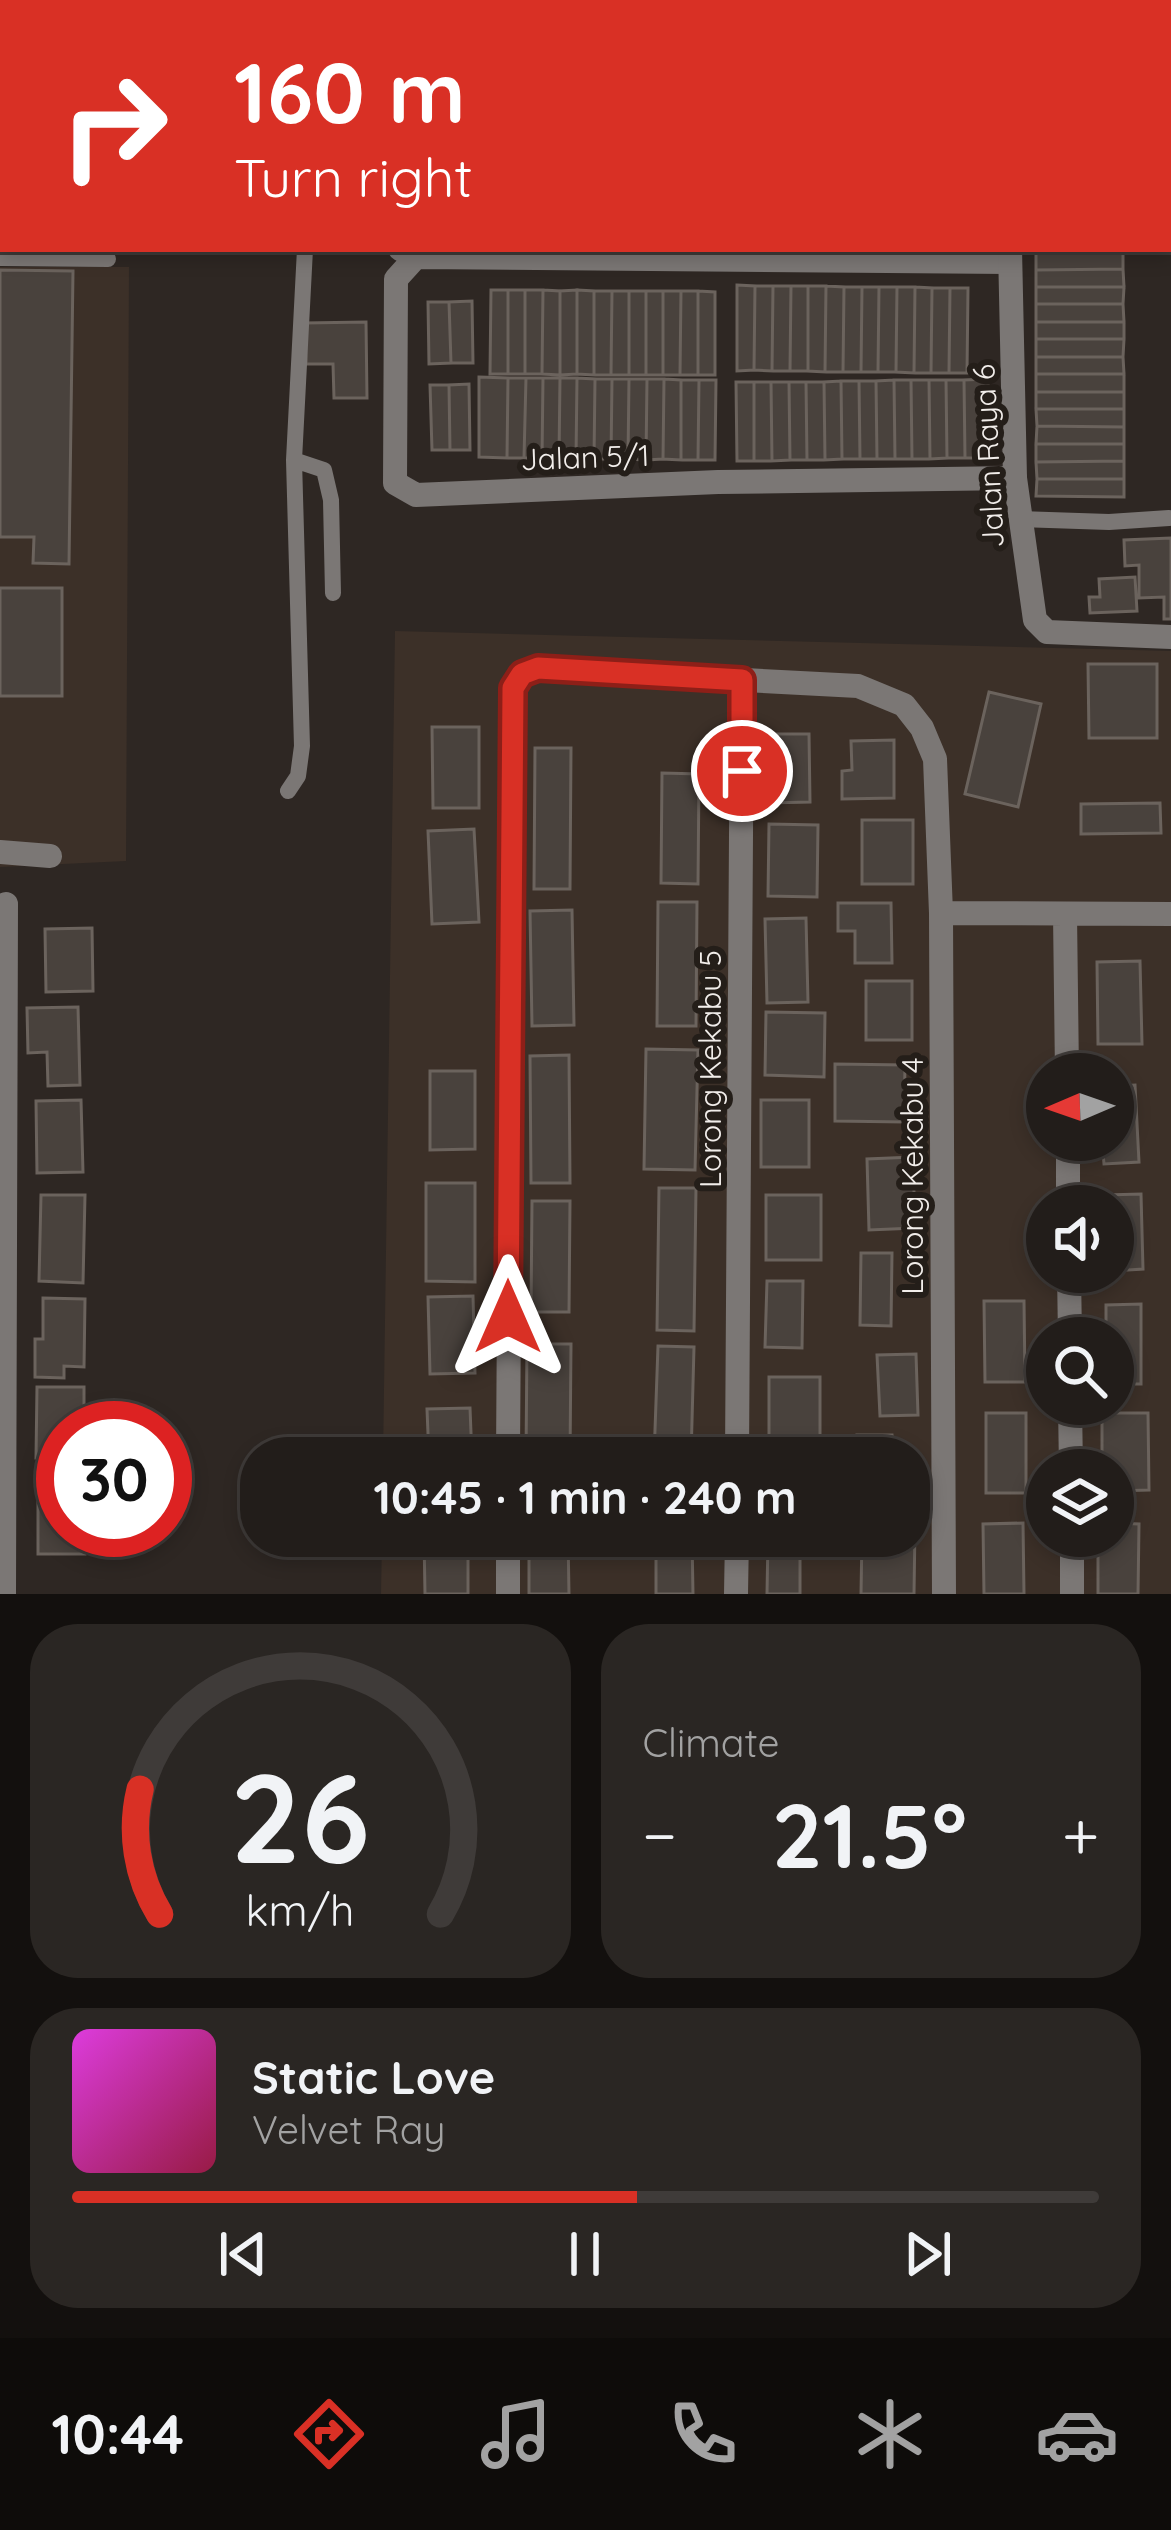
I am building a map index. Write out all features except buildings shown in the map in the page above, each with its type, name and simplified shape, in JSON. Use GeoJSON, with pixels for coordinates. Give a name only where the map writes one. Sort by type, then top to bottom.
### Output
{"type":"FeatureCollection","features":[{"type":"Feature","properties":{"kind":"street"},"geometry":{"type":"LineString","coordinates":[[408,253],[1010,256]]}},
{"type":"Feature","properties":{"kind":"street","name":"Jalan 5/1"},"geometry":{"type":"LineString","coordinates":[[408,253],[396,279],[395,483],[416,495],[718,482],[1015,478]]}},
{"type":"Feature","properties":{"kind":"street","name":"Jalan Raya 6"},"geometry":{"type":"LineString","coordinates":[[1010,256],[1015,478],[1035,620],[1047,632],[1171,637]]}},
{"type":"Feature","properties":{"kind":"street"},"geometry":{"type":"LineString","coordinates":[[508,1437],[513,688],[522,674],[538,668],[742,680]]}},
{"type":"Feature","properties":{"kind":"street","name":"Lorong Kekabu 4"},"geometry":{"type":"LineString","coordinates":[[742,680],[858,686],[885,696],[904,705],[922,728],[935,759],[941,914],[944,1594]]}},
{"type":"Feature","properties":{"kind":"street","name":"Lorong Kekabu 5"},"geometry":{"type":"LineString","coordinates":[[737,1437],[742,680]]}},
{"type":"Feature","properties":{"kind":"street"},"geometry":{"type":"LineString","coordinates":[[0,852],[50,856]]}},
{"type":"Feature","properties":{"kind":"street"},"geometry":{"type":"LineString","coordinates":[[4,1594],[6,904]]}},
{"type":"Feature","properties":{"kind":"street"},"geometry":{"type":"LineString","coordinates":[[941,914],[1171,914]]}},
{"type":"Feature","properties":{"kind":"street"},"geometry":{"type":"LineString","coordinates":[[1065,914],[1067,1053]]}},
{"type":"Feature","properties":{"kind":"street"},"geometry":{"type":"LineString","coordinates":[[508,1557],[508,1594]]}},
{"type":"Feature","properties":{"kind":"street"},"geometry":{"type":"LineString","coordinates":[[736,1594],[737,1557]]}},
{"type":"Feature","properties":{"kind":"street"},"geometry":{"type":"LineString","coordinates":[[1072,1557],[1072,1594]]}},
{"type":"Feature","properties":{"kind":"lane"},"geometry":{"type":"LineString","coordinates":[[288,791],[298,776],[302,746],[294,460],[305,252]]}},
{"type":"Feature","properties":{"kind":"lane"},"geometry":{"type":"LineString","coordinates":[[0,258],[108,260]]}},
{"type":"Feature","properties":{"kind":"lane"},"geometry":{"type":"LineString","coordinates":[[294,460],[324,470],[331,500],[333,593]]}},
{"type":"Feature","properties":{"kind":"lane"},"geometry":{"type":"LineString","coordinates":[[1019,519],[1169,518]]}},
{"type":"Feature","properties":{"kind":"shaded area"},"geometry":{"type":"Polygon","coordinates":[[[0,267],[129,267],[126,861],[0,867],[0,267]]]}},
{"type":"Feature","properties":{"kind":"shaded area"},"geometry":{"type":"Polygon","coordinates":[[[395,631],[1171,651],[1171,1594],[381,1594],[382,1557],[930,1557],[930,1437],[383,1437],[395,631]]]}},
{"type":"Feature","properties":{"kind":"route"},"geometry":{"type":"LineString","coordinates":[[508,1317],[513,688],[522,674],[538,668],[742,680],[742,771]]}}]}
